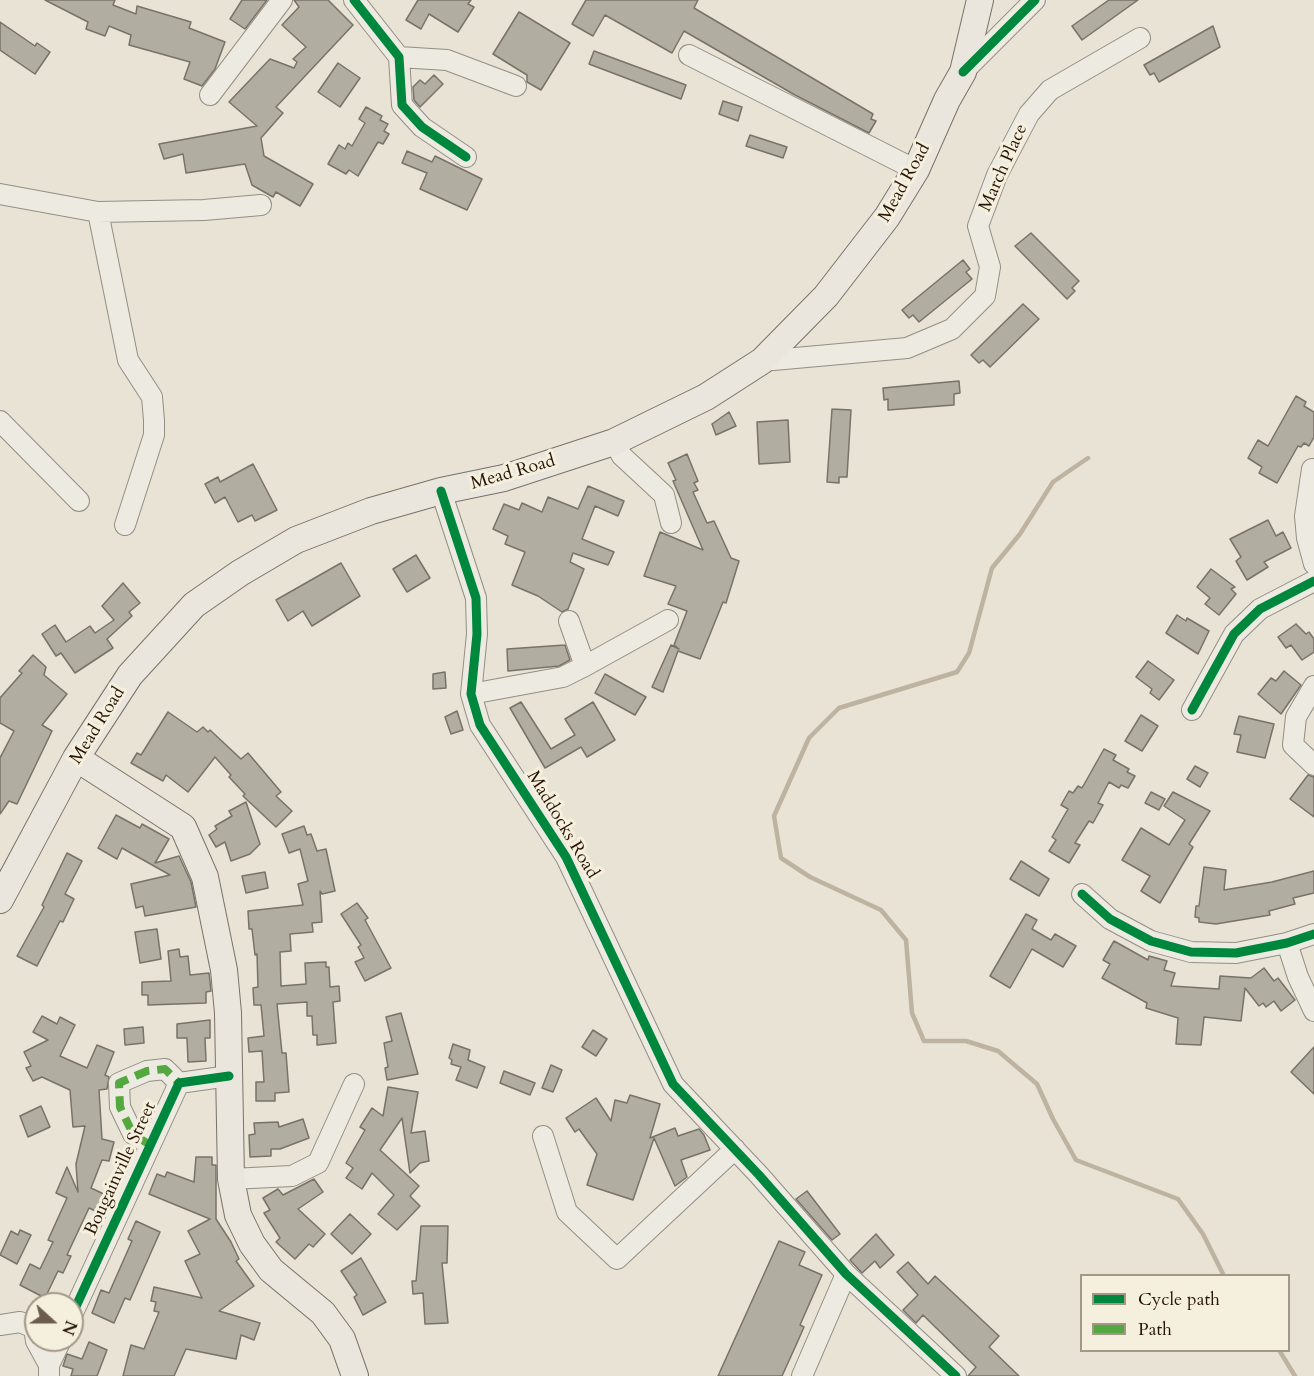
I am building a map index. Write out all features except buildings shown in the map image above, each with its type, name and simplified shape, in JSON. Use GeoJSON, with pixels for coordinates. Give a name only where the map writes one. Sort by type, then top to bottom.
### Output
{"type":"FeatureCollection","features":[{"type":"Feature","properties":{"kind":"main road","name":"Mead Road"},"geometry":{"type":"LineString","coordinates":[[0,900],[76,758],[130,675],[194,605],[240,573],[296,540],[371,511],[504,478],[615,442],[706,397],[762,361],[826,296],[864,250],[916,170],[947,100],[963,72],[980,0]]}},
{"type":"Feature","properties":{"kind":"main road"},"geometry":{"type":"LineString","coordinates":[[76,758],[183,827],[206,877],[224,970],[231,1179],[238,1215],[252,1244],[271,1270],[323,1313],[342,1339],[355,1376]]}},
{"type":"Feature","properties":{"kind":"street"},"geometry":{"type":"LineString","coordinates":[[210,95],[282,0]]}},
{"type":"Feature","properties":{"kind":"street"},"geometry":{"type":"LineString","coordinates":[[354,0],[399,57],[402,105],[422,127],[466,157]]}},
{"type":"Feature","properties":{"kind":"street"},"geometry":{"type":"LineString","coordinates":[[963,72],[1035,0]]}},
{"type":"Feature","properties":{"kind":"street","name":"March Place"},"geometry":{"type":"LineString","coordinates":[[762,361],[907,348],[952,329],[985,296],[990,267],[978,226],[997,175],[1029,114],[1050,90],[1140,38]]}},
{"type":"Feature","properties":{"kind":"street"},"geometry":{"type":"LineString","coordinates":[[689,55],[916,170]]}},
{"type":"Feature","properties":{"kind":"street"},"geometry":{"type":"LineString","coordinates":[[399,57],[447,60],[516,86]]}},
{"type":"Feature","properties":{"kind":"street"},"geometry":{"type":"LineString","coordinates":[[0,194],[98,212],[170,211],[261,205]]}},
{"type":"Feature","properties":{"kind":"street"},"geometry":{"type":"LineString","coordinates":[[98,212],[128,360],[152,397],[154,420],[153,435],[125,525]]}},
{"type":"Feature","properties":{"kind":"street"},"geometry":{"type":"LineString","coordinates":[[0,421],[79,501]]}},
{"type":"Feature","properties":{"kind":"street"},"geometry":{"type":"LineString","coordinates":[[615,442],[622,456],[664,495],[671,523]]}},
{"type":"Feature","properties":{"kind":"street"},"geometry":{"type":"LineString","coordinates":[[1312,470],[1305,516],[1307,538],[1314,564]]}},
{"type":"Feature","properties":{"kind":"street","name":"Maddocks Road"},"geometry":{"type":"LineString","coordinates":[[441,492],[476,598],[477,634],[471,694],[480,725],[567,857],[673,1084],[759,1174],[846,1274],[956,1376]]}},
{"type":"Feature","properties":{"kind":"street"},"geometry":{"type":"LineString","coordinates":[[1192,710],[1234,634],[1260,609],[1314,581]]}},
{"type":"Feature","properties":{"kind":"street"},"geometry":{"type":"LineString","coordinates":[[471,694],[563,677],[668,620]]}},
{"type":"Feature","properties":{"kind":"street"},"geometry":{"type":"LineString","coordinates":[[569,621],[585,666]]}},
{"type":"Feature","properties":{"kind":"street"},"geometry":{"type":"LineString","coordinates":[[1314,686],[1296,717],[1293,745],[1314,765]]}},
{"type":"Feature","properties":{"kind":"street"},"geometry":{"type":"LineString","coordinates":[[1082,894],[1110,919],[1151,941],[1191,952],[1236,953],[1287,943],[1314,934]]}},
{"type":"Feature","properties":{"kind":"street"},"geometry":{"type":"LineString","coordinates":[[1287,943],[1298,976],[1314,1011]]}},
{"type":"Feature","properties":{"kind":"street","name":"Bougainville Street"},"geometry":{"type":"LineString","coordinates":[[83,1292],[179,1083],[165,1069],[147,1071],[119,1083],[120,1107],[133,1134],[150,1145]]}},
{"type":"Feature","properties":{"kind":"street"},"geometry":{"type":"LineString","coordinates":[[179,1083],[229,1076]]}},
{"type":"Feature","properties":{"kind":"street"},"geometry":{"type":"LineString","coordinates":[[231,1179],[292,1176],[318,1163],[354,1084]]}},
{"type":"Feature","properties":{"kind":"street"},"geometry":{"type":"LineString","coordinates":[[543,1136],[567,1212],[617,1259],[735,1149]]}},
{"type":"Feature","properties":{"kind":"street"},"geometry":{"type":"LineString","coordinates":[[802,1376],[846,1274]]}},
{"type":"Feature","properties":{"kind":"street"},"geometry":{"type":"LineString","coordinates":[[0,1325],[20,1322],[34,1328],[36,1341],[49,1370]]}},
{"type":"Feature","properties":{"kind":"street"},"geometry":{"type":"LineString","coordinates":[[49,1370],[56,1352]]}},
{"type":"Feature","properties":{"kind":"waterway"},"geometry":{"type":"LineString","coordinates":[[1088,458],[1053,482],[1020,534],[992,568],[969,653],[957,672],[839,708],[809,738],[774,816],[781,858],[810,877],[881,910],[906,940],[912,1013],[924,1041],[966,1041],[998,1051],[1037,1084],[1076,1160],[1178,1199],[1203,1234],[1223,1274]]}},
{"type":"Feature","properties":{"kind":"waterway"},"geometry":{"type":"LineString","coordinates":[[1280,1352],[1295,1376]]}},
{"type":"Feature","properties":{"kind":"marked path"},"geometry":{"type":"LineString","coordinates":[[150,1145],[133,1134],[120,1107],[119,1083],[147,1071],[165,1069],[179,1083]]}},
{"type":"Feature","properties":{"kind":"cycle path"},"geometry":{"type":"LineString","coordinates":[[354,0],[399,57],[402,105],[422,127],[466,157]]}},
{"type":"Feature","properties":{"kind":"cycle path"},"geometry":{"type":"LineString","coordinates":[[963,72],[1035,0]]}},
{"type":"Feature","properties":{"kind":"cycle path"},"geometry":{"type":"LineString","coordinates":[[441,491],[476,598],[477,634],[471,694],[480,725],[566,857],[673,1084],[759,1175],[846,1274],[956,1376]]}},
{"type":"Feature","properties":{"kind":"cycle path"},"geometry":{"type":"LineString","coordinates":[[1192,710],[1234,634],[1260,609],[1314,581]]}},
{"type":"Feature","properties":{"kind":"cycle path"},"geometry":{"type":"LineString","coordinates":[[1082,894],[1110,919],[1151,941],[1191,952],[1236,953],[1287,943],[1314,934]]}},
{"type":"Feature","properties":{"kind":"cycle path"},"geometry":{"type":"LineString","coordinates":[[83,1292],[179,1083],[229,1076]]}}]}
